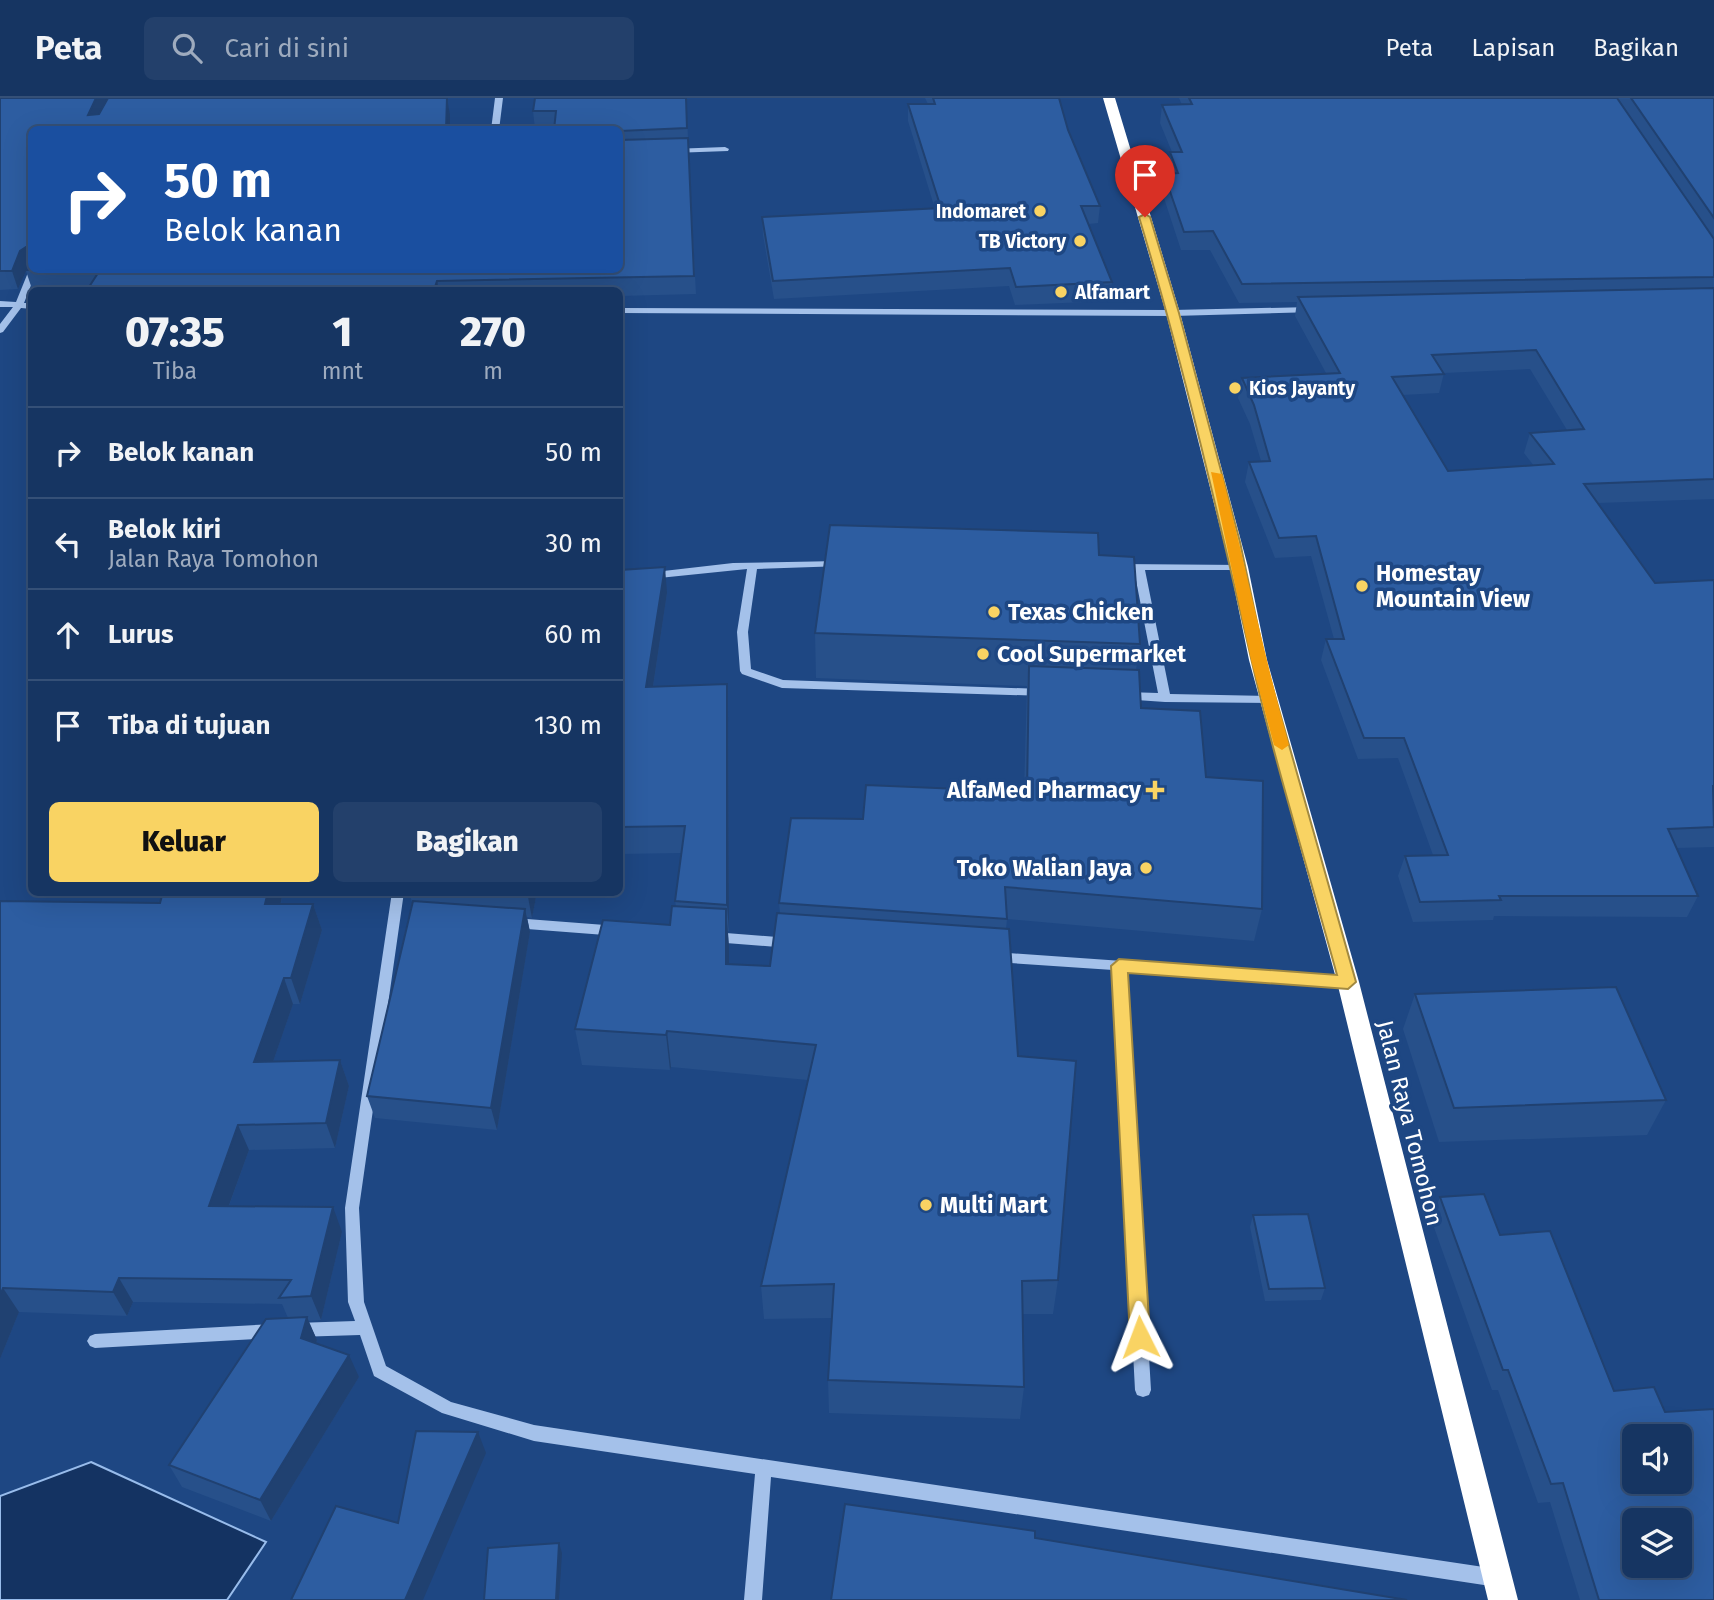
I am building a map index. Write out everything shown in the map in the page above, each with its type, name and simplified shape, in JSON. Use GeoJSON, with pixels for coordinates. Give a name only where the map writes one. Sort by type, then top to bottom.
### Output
{"type":"FeatureCollection","features":[{"type":"Feature","properties":{"kind":"highway","name":"Jalan Raya Tomohon"},"geometry":{"type":"LineString","coordinates":[[1109,98],[1174,313],[1239,568],[1258,660],[1348,982],[1500,1589]]}},
{"type":"Feature","properties":{"kind":"street"},"geometry":{"type":"LineString","coordinates":[[496,126],[499,98]]}},
{"type":"Feature","properties":{"kind":"street"},"geometry":{"type":"LineString","coordinates":[[659,152],[725,149]]}},
{"type":"Feature","properties":{"kind":"street"},"geometry":{"type":"LineString","coordinates":[[0,330],[19,305],[32,273]]}},
{"type":"Feature","properties":{"kind":"street"},"geometry":{"type":"LineString","coordinates":[[0,304],[28,306]]}},
{"type":"Feature","properties":{"kind":"street"},"geometry":{"type":"LineString","coordinates":[[623,311],[1174,313],[1326,309]]}},
{"type":"Feature","properties":{"kind":"street"},"geometry":{"type":"LineString","coordinates":[[623,579],[753,565],[846,564]]}},
{"type":"Feature","properties":{"kind":"street"},"geometry":{"type":"LineString","coordinates":[[753,565],[745,613],[743,659],[746,671],[782,684],[1055,694]]}},
{"type":"Feature","properties":{"kind":"street"},"geometry":{"type":"LineString","coordinates":[[1113,567],[1239,568]]}},
{"type":"Feature","properties":{"kind":"street"},"geometry":{"type":"LineString","coordinates":[[1139,567],[1165,698]]}},
{"type":"Feature","properties":{"kind":"street"},"geometry":{"type":"LineString","coordinates":[[1110,696],[1269,700]]}},
{"type":"Feature","properties":{"kind":"street"},"geometry":{"type":"LineString","coordinates":[[399,896],[402,916],[352,1208],[356,1302],[380,1371],[447,1408],[534,1433],[764,1467],[1500,1589]]}},
{"type":"Feature","properties":{"kind":"street"},"geometry":{"type":"LineString","coordinates":[[506,923],[632,932]]}},
{"type":"Feature","properties":{"kind":"street"},"geometry":{"type":"LineString","coordinates":[[701,937],[799,943]]}},
{"type":"Feature","properties":{"kind":"street"},"geometry":{"type":"LineString","coordinates":[[980,956],[1348,982]]}},
{"type":"Feature","properties":{"kind":"street"},"geometry":{"type":"LineString","coordinates":[[1119,966],[1143,1390]]}},
{"type":"Feature","properties":{"kind":"street"},"geometry":{"type":"LineString","coordinates":[[95,1341],[365,1328]]}},
{"type":"Feature","properties":{"kind":"street"},"geometry":{"type":"LineString","coordinates":[[753,1600],[764,1467]]}},
{"type":"Feature","properties":{"kind":"water"},"geometry":{"type":"Polygon","coordinates":[[[91,1462],[266,1542],[227,1600],[0,1600],[0,1496],[91,1462]]]}},
{"type":"Feature","properties":{"kind":"building"},"geometry":{"type":"Polygon","coordinates":[[[0,98],[96,98],[88,115],[99,114],[108,98],[447,98],[446,126],[28,126],[28,249],[26,247],[20,251],[12,271],[0,271],[0,98]]]}},
{"type":"Feature","properties":{"kind":"building"},"geometry":{"type":"Polygon","coordinates":[[[535,98],[686,98],[687,128],[623,131],[623,126],[554,126],[556,111],[533,111],[535,98]]]}},
{"type":"Feature","properties":{"kind":"building"},"geometry":{"type":"Polygon","coordinates":[[[933,98],[1059,98],[1068,130],[1100,206],[1081,206],[1112,282],[1016,287],[1010,268],[773,281],[762,217],[941,208],[908,104],[935,104],[933,98]]]}},
{"type":"Feature","properties":{"kind":"building"},"geometry":{"type":"Polygon","coordinates":[[[1189,98],[1617,98],[1714,239],[1714,277],[1242,284],[1213,231],[1184,232],[1164,174],[1178,173],[1170,152],[1182,152],[1162,105],[1192,104],[1189,98]]]}},
{"type":"Feature","properties":{"kind":"building"},"geometry":{"type":"Polygon","coordinates":[[[1631,98],[1714,98],[1714,218],[1631,98]]]}},
{"type":"Feature","properties":{"kind":"building"},"geometry":{"type":"Polygon","coordinates":[[[688,138],[694,276],[437,281],[435,287],[89,287],[98,273],[623,273],[623,140],[688,138]]]}},
{"type":"Feature","properties":{"kind":"building"},"geometry":{"type":"Polygon","coordinates":[[[1714,288],[1714,479],[1584,484],[1655,583],[1714,580],[1714,827],[1668,829],[1698,896],[1499,896],[1501,900],[1420,902],[1405,856],[1448,855],[1404,738],[1364,738],[1326,639],[1344,639],[1316,536],[1279,538],[1249,462],[1270,461],[1254,405],[1242,378],[1340,373],[1298,297],[1714,288]],[[1536,350],[1432,355],[1444,374],[1392,377],[1448,471],[1554,464],[1530,433],[1584,429],[1536,350]]]}},
{"type":"Feature","properties":{"kind":"building"},"geometry":{"type":"Polygon","coordinates":[[[830,525],[1098,533],[1099,555],[1134,557],[1140,644],[815,633],[830,525]]]}},
{"type":"Feature","properties":{"kind":"building"},"geometry":{"type":"Polygon","coordinates":[[[665,567],[646,687],[727,684],[727,905],[675,901],[685,826],[623,827],[623,570],[665,567]]]}},
{"type":"Feature","properties":{"kind":"building"},"geometry":{"type":"Polygon","coordinates":[[[1029,666],[1139,670],[1141,708],[1200,711],[1206,777],[1263,781],[1262,909],[1005,887],[1007,919],[779,903],[791,818],[863,819],[866,785],[1027,792],[1029,666]]]}},
{"type":"Feature","properties":{"kind":"building"},"geometry":{"type":"Polygon","coordinates":[[[162,896],[267,896],[265,904],[313,904],[291,978],[284,978],[254,1062],[340,1060],[326,1123],[238,1125],[209,1206],[333,1207],[311,1296],[279,1298],[291,1280],[119,1278],[113,1292],[3,1288],[0,1296],[0,901],[160,903],[162,896]]]}},
{"type":"Feature","properties":{"kind":"building"},"geometry":{"type":"Polygon","coordinates":[[[413,901],[525,909],[491,1108],[367,1096],[413,901]]]}},
{"type":"Feature","properties":{"kind":"building"},"geometry":{"type":"Polygon","coordinates":[[[672,906],[726,909],[726,964],[770,966],[777,913],[1009,929],[1018,1056],[1076,1061],[1058,1280],[1022,1281],[1024,1387],[828,1380],[834,1284],[761,1286],[816,1045],[667,1031],[666,1035],[575,1029],[603,920],[670,925],[672,906]]]}},
{"type":"Feature","properties":{"kind":"building"},"geometry":{"type":"Polygon","coordinates":[[[1616,987],[1666,1100],[1454,1108],[1415,994],[1616,987]]]}},
{"type":"Feature","properties":{"kind":"building"},"geometry":{"type":"Polygon","coordinates":[[[1484,1194],[1500,1235],[1550,1231],[1614,1391],[1654,1387],[1665,1412],[1714,1409],[1714,1600],[1599,1600],[1563,1483],[1551,1484],[1508,1370],[1503,1370],[1440,1197],[1484,1194]]]}},
{"type":"Feature","properties":{"kind":"building"},"geometry":{"type":"Polygon","coordinates":[[[1308,1214],[1325,1288],[1269,1289],[1253,1215],[1308,1214]]]}},
{"type":"Feature","properties":{"kind":"building"},"geometry":{"type":"Polygon","coordinates":[[[307,1317],[301,1338],[349,1355],[260,1500],[169,1465],[266,1319],[307,1317]]]}},
{"type":"Feature","properties":{"kind":"building"},"geometry":{"type":"Polygon","coordinates":[[[416,1431],[478,1432],[405,1600],[291,1600],[336,1506],[398,1523],[416,1431]]]}},
{"type":"Feature","properties":{"kind":"building"},"geometry":{"type":"Polygon","coordinates":[[[845,1504],[1035,1531],[1035,1538],[1407,1600],[831,1600],[845,1504]]]}},
{"type":"Feature","properties":{"kind":"building"},"geometry":{"type":"Polygon","coordinates":[[[559,1543],[556,1600],[484,1600],[488,1548],[559,1543]]]}},
{"type":"Feature","properties":{"kind":"slow traffic"},"geometry":{"type":"LineString","coordinates":[[1215,474],[1239,568],[1258,660],[1282,745]]}},
{"type":"Feature","properties":{"kind":"place","name":"Indomaret"},"geometry":{"type":"Point","coordinates":[1040,211]}},
{"type":"Feature","properties":{"kind":"place","name":"TB Victory"},"geometry":{"type":"Point","coordinates":[1080,241]}},
{"type":"Feature","properties":{"kind":"place","name":"Alfamart"},"geometry":{"type":"Point","coordinates":[1061,292]}},
{"type":"Feature","properties":{"kind":"place","name":"Kios Jayanty"},"geometry":{"type":"Point","coordinates":[1235,388]}},
{"type":"Feature","properties":{"kind":"place","name":"Homestay Mountain View"},"geometry":{"type":"Point","coordinates":[1362,586]}},
{"type":"Feature","properties":{"kind":"place","name":"Texas Chicken"},"geometry":{"type":"Point","coordinates":[994,612]}},
{"type":"Feature","properties":{"kind":"place","name":"Cool Supermarket"},"geometry":{"type":"Point","coordinates":[983,654]}},
{"type":"Feature","properties":{"kind":"place","name":"AlfaMed Pharmacy"},"geometry":{"type":"Point","coordinates":[1155,790]}},
{"type":"Feature","properties":{"kind":"place","name":"Toko Walian Jaya"},"geometry":{"type":"Point","coordinates":[1146,868]}},
{"type":"Feature","properties":{"kind":"place","name":"Multi Mart"},"geometry":{"type":"Point","coordinates":[926,1205]}},
{"type":"Feature","properties":{"kind":"route"},"geometry":{"type":"LineString","coordinates":[[1140,1337],[1119,966],[1348,982],[1258,660],[1233,542],[1174,313],[1145,217]]}}]}
